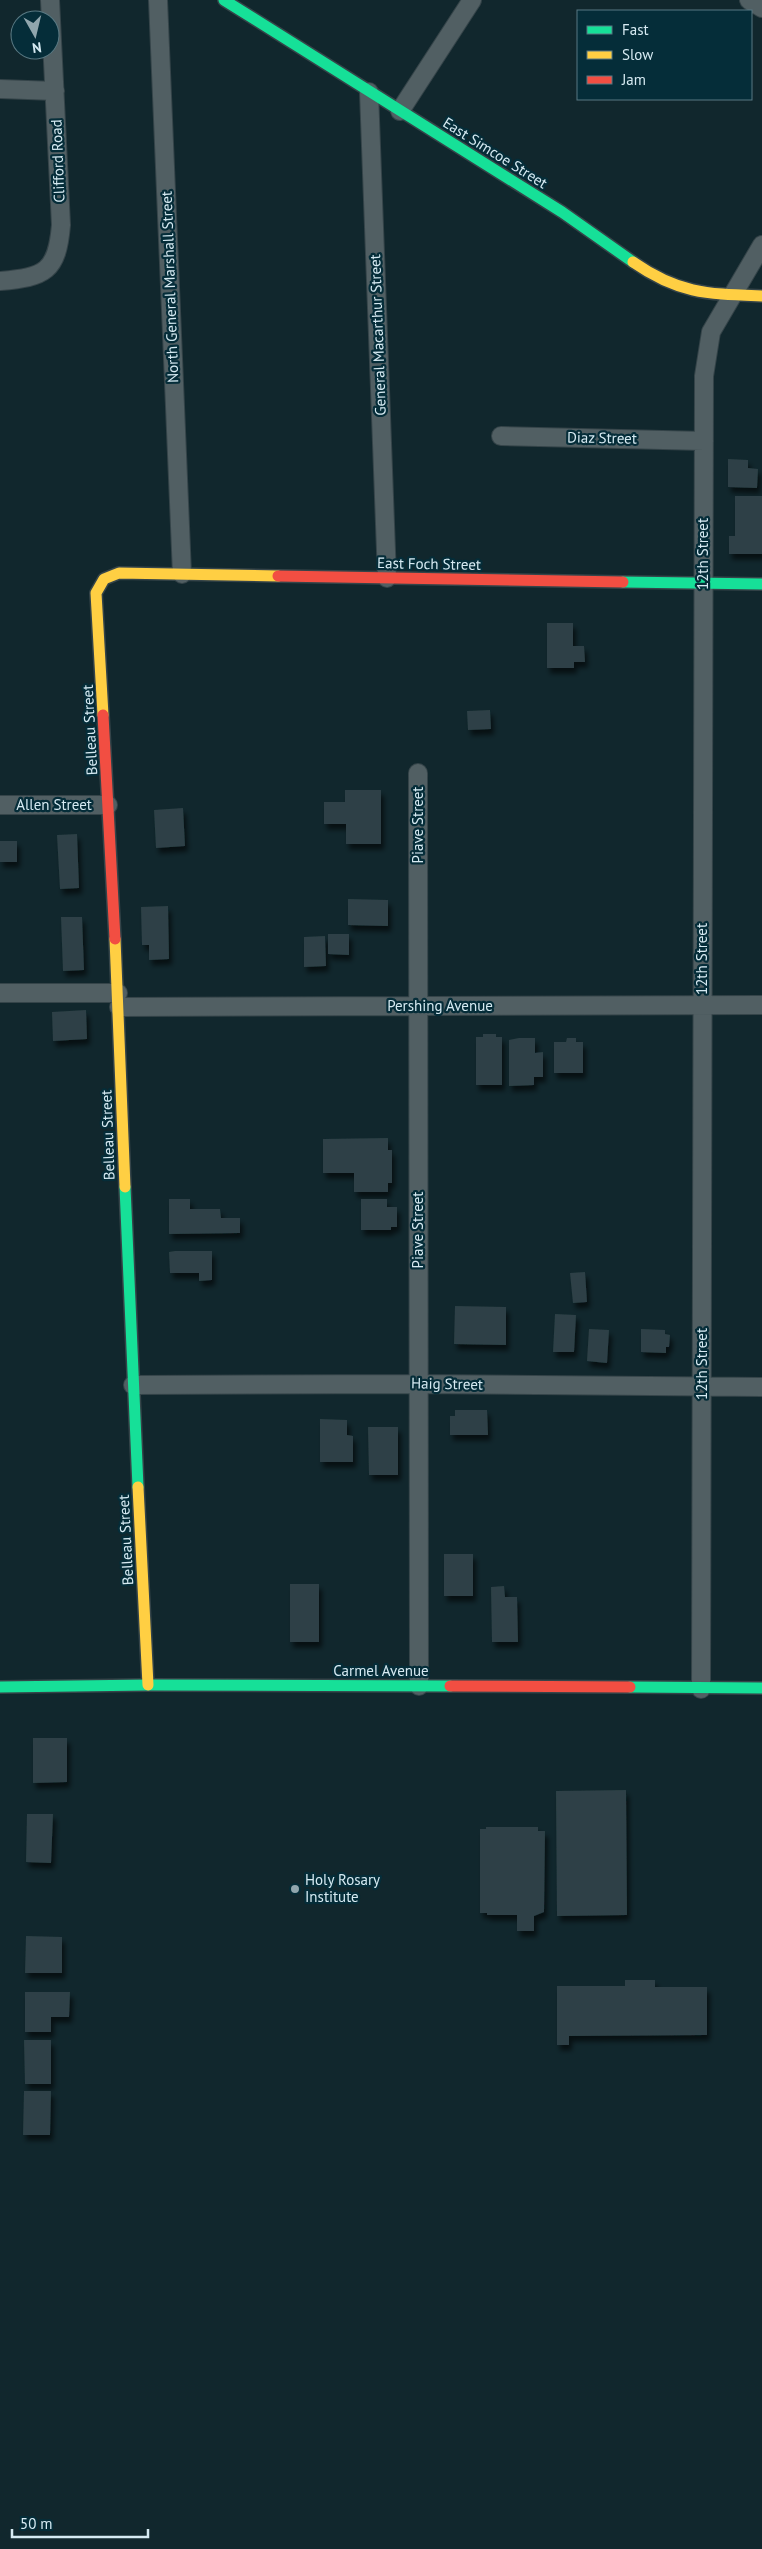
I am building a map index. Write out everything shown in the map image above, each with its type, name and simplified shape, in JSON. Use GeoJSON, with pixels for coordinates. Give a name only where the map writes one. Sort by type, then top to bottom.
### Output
{"type":"FeatureCollection","features":[{"type":"Feature","properties":{"kind":"street","name":"Clifford Road"},"geometry":{"type":"LineString","coordinates":[[0,281],[37,276],[48,270],[55,259],[61,225],[50,0]]}},
{"type":"Feature","properties":{"kind":"street","name":"North General Marshall Street"},"geometry":{"type":"LineString","coordinates":[[158,0],[182,574]]}},
{"type":"Feature","properties":{"kind":"street","name":"East Simcoe Street"},"geometry":{"type":"LineString","coordinates":[[224,0],[562,212],[642,268],[680,288],[706,294],[762,296]]}},
{"type":"Feature","properties":{"kind":"street"},"geometry":{"type":"LineString","coordinates":[[400,111],[472,0]]}},
{"type":"Feature","properties":{"kind":"street"},"geometry":{"type":"LineString","coordinates":[[749,0],[762,8]]}},
{"type":"Feature","properties":{"kind":"street"},"geometry":{"type":"LineString","coordinates":[[0,89],[55,91]]}},
{"type":"Feature","properties":{"kind":"street","name":"General Macarthur Street"},"geometry":{"type":"LineString","coordinates":[[370,92],[387,578]]}},
{"type":"Feature","properties":{"kind":"street","name":"12th Street"},"geometry":{"type":"LineString","coordinates":[[701,1689],[704,376],[707,344],[711,332],[730,296],[762,245]]}},
{"type":"Feature","properties":{"kind":"street","name":"Diaz Street"},"geometry":{"type":"LineString","coordinates":[[501,436],[704,441]]}},
{"type":"Feature","properties":{"kind":"street","name":"East Foch Street"},"geometry":{"type":"LineString","coordinates":[[99,584],[108,576],[119,573],[762,584]]}},
{"type":"Feature","properties":{"kind":"street","name":"Belleau Street"},"geometry":{"type":"LineString","coordinates":[[99,584],[96,593],[118,1000],[133,1385],[148,1685]]}},
{"type":"Feature","properties":{"kind":"street","name":"Piave Street"},"geometry":{"type":"LineString","coordinates":[[418,774],[419,1686]]}},
{"type":"Feature","properties":{"kind":"street","name":"Allen Street"},"geometry":{"type":"LineString","coordinates":[[0,805],[108,805]]}},
{"type":"Feature","properties":{"kind":"street","name":"Pershing Avenue"},"geometry":{"type":"LineString","coordinates":[[0,993],[118,1000],[417,1006],[762,1005]]}},
{"type":"Feature","properties":{"kind":"street","name":"Haig Street"},"geometry":{"type":"LineString","coordinates":[[133,1385],[418,1384],[762,1387]]}},
{"type":"Feature","properties":{"kind":"street","name":"Carmel Avenue"},"geometry":{"type":"LineString","coordinates":[[0,1686],[762,1688]]}},
{"type":"Feature","properties":{"kind":"building"},"geometry":{"type":"Polygon","coordinates":[[[728,459],[748,460],[748,468],[758,469],[757,488],[728,487],[728,459]]]}},
{"type":"Feature","properties":{"kind":"building"},"geometry":{"type":"Polygon","coordinates":[[[735,496],[762,496],[762,554],[729,554],[729,536],[735,536],[735,496]]]}},
{"type":"Feature","properties":{"kind":"building"},"geometry":{"type":"Polygon","coordinates":[[[547,623],[573,623],[573,646],[584,646],[585,662],[574,662],[574,668],[547,668],[547,623]]]}},
{"type":"Feature","properties":{"kind":"building"},"geometry":{"type":"Polygon","coordinates":[[[490,710],[491,729],[468,730],[467,711],[490,710]]]}},
{"type":"Feature","properties":{"kind":"building"},"geometry":{"type":"Polygon","coordinates":[[[345,790],[381,790],[381,844],[346,844],[346,824],[324,824],[324,802],[345,802],[345,790]]]}},
{"type":"Feature","properties":{"kind":"building"},"geometry":{"type":"Polygon","coordinates":[[[183,808],[185,846],[156,848],[154,810],[183,808]]]}},
{"type":"Feature","properties":{"kind":"building"},"geometry":{"type":"Polygon","coordinates":[[[77,834],[79,888],[60,889],[57,835],[77,834]]]}},
{"type":"Feature","properties":{"kind":"building"},"geometry":{"type":"Polygon","coordinates":[[[0,841],[17,841],[17,862],[0,862],[0,841]]]}},
{"type":"Feature","properties":{"kind":"building"},"geometry":{"type":"Polygon","coordinates":[[[348,899],[388,900],[388,926],[348,925],[348,899]]]}},
{"type":"Feature","properties":{"kind":"building"},"geometry":{"type":"Polygon","coordinates":[[[168,906],[169,959],[149,960],[149,945],[142,945],[141,907],[168,906]]]}},
{"type":"Feature","properties":{"kind":"building"},"geometry":{"type":"Polygon","coordinates":[[[61,917],[82,917],[84,970],[63,971],[61,917]]]}},
{"type":"Feature","properties":{"kind":"building"},"geometry":{"type":"Polygon","coordinates":[[[328,934],[349,934],[349,955],[328,954],[328,934]]]}},
{"type":"Feature","properties":{"kind":"building"},"geometry":{"type":"Polygon","coordinates":[[[325,936],[326,966],[304,967],[304,937],[325,936]]]}},
{"type":"Feature","properties":{"kind":"building"},"geometry":{"type":"Polygon","coordinates":[[[86,1010],[87,1039],[53,1041],[52,1012],[86,1010]]]}},
{"type":"Feature","properties":{"kind":"building"},"geometry":{"type":"Polygon","coordinates":[[[483,1034],[496,1034],[496,1037],[502,1037],[502,1085],[476,1085],[476,1037],[483,1037],[483,1034]]]}},
{"type":"Feature","properties":{"kind":"building"},"geometry":{"type":"Polygon","coordinates":[[[535,1038],[535,1053],[543,1052],[543,1077],[534,1077],[534,1085],[509,1086],[509,1040],[535,1038]]]}},
{"type":"Feature","properties":{"kind":"building"},"geometry":{"type":"Polygon","coordinates":[[[567,1038],[576,1038],[576,1042],[583,1042],[583,1073],[554,1073],[554,1042],[566,1042],[567,1038]]]}},
{"type":"Feature","properties":{"kind":"building"},"geometry":{"type":"Polygon","coordinates":[[[388,1138],[388,1150],[392,1150],[392,1183],[388,1183],[388,1192],[354,1192],[354,1173],[323,1173],[323,1139],[388,1138]]]}},
{"type":"Feature","properties":{"kind":"building"},"geometry":{"type":"Polygon","coordinates":[[[169,1199],[190,1199],[190,1209],[220,1209],[221,1218],[240,1218],[240,1233],[169,1234],[169,1199]]]}},
{"type":"Feature","properties":{"kind":"building"},"geometry":{"type":"Polygon","coordinates":[[[361,1199],[387,1199],[387,1207],[397,1207],[397,1227],[391,1227],[391,1230],[361,1230],[361,1199]]]}},
{"type":"Feature","properties":{"kind":"building"},"geometry":{"type":"Polygon","coordinates":[[[212,1251],[212,1280],[199,1281],[199,1273],[170,1273],[169,1252],[212,1251]]]}},
{"type":"Feature","properties":{"kind":"building"},"geometry":{"type":"Polygon","coordinates":[[[585,1272],[587,1302],[573,1303],[570,1273],[585,1272]]]}},
{"type":"Feature","properties":{"kind":"building"},"geometry":{"type":"Polygon","coordinates":[[[455,1306],[506,1307],[506,1345],[454,1344],[455,1306]]]}},
{"type":"Feature","properties":{"kind":"building"},"geometry":{"type":"Polygon","coordinates":[[[555,1314],[576,1315],[574,1352],[553,1352],[555,1314]]]}},
{"type":"Feature","properties":{"kind":"building"},"geometry":{"type":"Polygon","coordinates":[[[589,1329],[609,1330],[607,1363],[587,1361],[589,1329]]]}},
{"type":"Feature","properties":{"kind":"building"},"geometry":{"type":"Polygon","coordinates":[[[641,1329],[665,1330],[665,1334],[670,1335],[669,1347],[666,1347],[666,1353],[641,1352],[641,1329]]]}},
{"type":"Feature","properties":{"kind":"building"},"geometry":{"type":"Polygon","coordinates":[[[455,1410],[487,1410],[488,1435],[450,1435],[450,1416],[455,1416],[455,1410]]]}},
{"type":"Feature","properties":{"kind":"building"},"geometry":{"type":"Polygon","coordinates":[[[320,1419],[347,1420],[347,1435],[353,1436],[353,1462],[320,1462],[320,1419]]]}},
{"type":"Feature","properties":{"kind":"building"},"geometry":{"type":"Polygon","coordinates":[[[368,1427],[398,1427],[398,1475],[369,1475],[368,1427]]]}},
{"type":"Feature","properties":{"kind":"building"},"geometry":{"type":"Polygon","coordinates":[[[444,1554],[473,1554],[473,1596],[444,1596],[444,1554]]]}},
{"type":"Feature","properties":{"kind":"building"},"geometry":{"type":"Polygon","coordinates":[[[290,1584],[319,1584],[319,1642],[290,1642],[290,1584]]]}},
{"type":"Feature","properties":{"kind":"building"},"geometry":{"type":"Polygon","coordinates":[[[504,1586],[505,1597],[517,1597],[518,1642],[492,1642],[491,1587],[504,1586]]]}},
{"type":"Feature","properties":{"kind":"building"},"geometry":{"type":"Polygon","coordinates":[[[33,1738],[67,1738],[67,1782],[33,1783],[33,1738]]]}},
{"type":"Feature","properties":{"kind":"building"},"geometry":{"type":"Polygon","coordinates":[[[626,1790],[627,1915],[557,1916],[556,1791],[626,1790]]]}},
{"type":"Feature","properties":{"kind":"building"},"geometry":{"type":"Polygon","coordinates":[[[27,1814],[53,1814],[51,1863],[26,1862],[27,1814]]]}},
{"type":"Feature","properties":{"kind":"building"},"geometry":{"type":"Polygon","coordinates":[[[486,1827],[538,1827],[538,1831],[545,1831],[544,1912],[534,1916],[534,1931],[517,1931],[517,1915],[487,1915],[487,1913],[480,1913],[480,1829],[486,1829],[486,1827]]]}},
{"type":"Feature","properties":{"kind":"building"},"geometry":{"type":"Polygon","coordinates":[[[26,1936],[62,1937],[62,1973],[25,1973],[26,1936]]]}},
{"type":"Feature","properties":{"kind":"building"},"geometry":{"type":"Polygon","coordinates":[[[625,1980],[655,1980],[655,1987],[707,1987],[707,2035],[569,2036],[569,2045],[557,2045],[557,1986],[625,1986],[625,1980]]]}},
{"type":"Feature","properties":{"kind":"building"},"geometry":{"type":"Polygon","coordinates":[[[25,1992],[70,1992],[69,2017],[51,2017],[51,2032],[25,2032],[25,1992]]]}},
{"type":"Feature","properties":{"kind":"building"},"geometry":{"type":"Polygon","coordinates":[[[24,2040],[51,2040],[51,2084],[25,2084],[24,2040]]]}},
{"type":"Feature","properties":{"kind":"building"},"geometry":{"type":"Polygon","coordinates":[[[24,2091],[51,2091],[50,2135],[23,2135],[24,2091]]]}},
{"type":"Feature","properties":{"kind":"traffic: fast"},"geometry":{"type":"LineString","coordinates":[[224,0],[562,212],[633,262]]}},
{"type":"Feature","properties":{"kind":"traffic: fast"},"geometry":{"type":"LineString","coordinates":[[623,582],[762,584]]}},
{"type":"Feature","properties":{"kind":"traffic: fast"},"geometry":{"type":"LineString","coordinates":[[125,1187],[138,1487]]}},
{"type":"Feature","properties":{"kind":"traffic: fast"},"geometry":{"type":"LineString","coordinates":[[0,1687],[148,1685],[450,1686]]}},
{"type":"Feature","properties":{"kind":"traffic: fast"},"geometry":{"type":"LineString","coordinates":[[630,1687],[762,1688]]}},
{"type":"Feature","properties":{"kind":"traffic: slow"},"geometry":{"type":"LineString","coordinates":[[633,262],[665,281],[694,290],[710,293],[762,296]]}},
{"type":"Feature","properties":{"kind":"traffic: slow"},"geometry":{"type":"LineString","coordinates":[[103,715],[96,593],[104,579],[119,573],[278,576]]}},
{"type":"Feature","properties":{"kind":"traffic: slow"},"geometry":{"type":"LineString","coordinates":[[115,939],[125,1187]]}},
{"type":"Feature","properties":{"kind":"traffic: slow"},"geometry":{"type":"LineString","coordinates":[[138,1487],[148,1685]]}},
{"type":"Feature","properties":{"kind":"traffic: jam"},"geometry":{"type":"LineString","coordinates":[[278,576],[623,582]]}},
{"type":"Feature","properties":{"kind":"traffic: jam"},"geometry":{"type":"LineString","coordinates":[[103,715],[115,939]]}},
{"type":"Feature","properties":{"kind":"traffic: jam"},"geometry":{"type":"LineString","coordinates":[[450,1686],[630,1687]]}},
{"type":"Feature","properties":{"kind":"place","name":"Holy Rosary Institute"},"geometry":{"type":"Point","coordinates":[295,1889]}}]}
